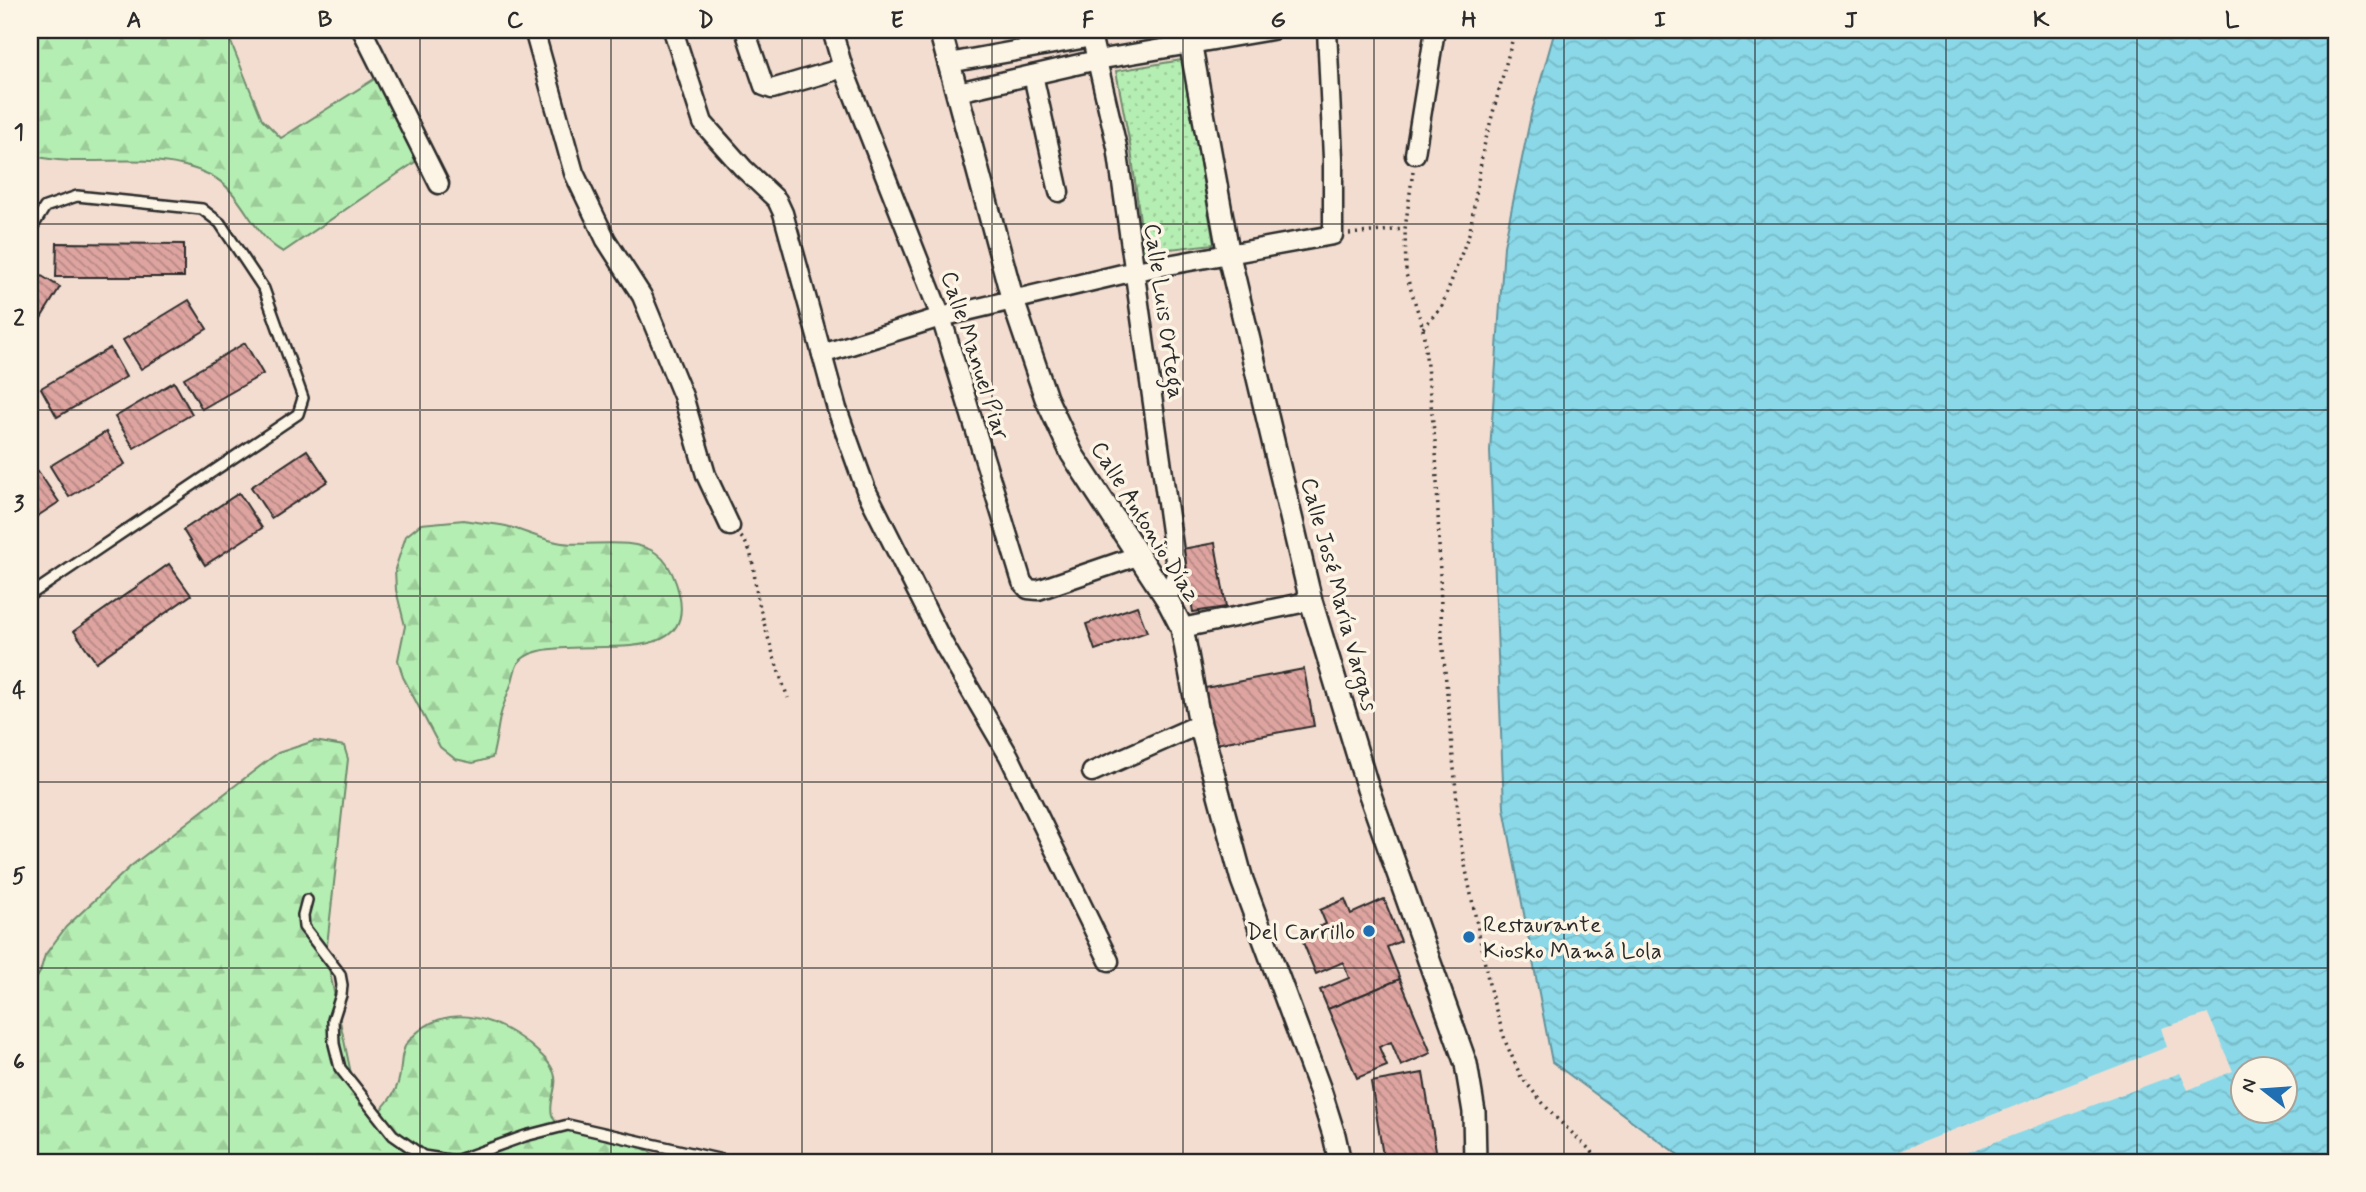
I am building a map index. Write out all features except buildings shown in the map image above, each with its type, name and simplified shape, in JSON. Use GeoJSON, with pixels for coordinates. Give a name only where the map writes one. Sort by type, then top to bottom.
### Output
{"type":"FeatureCollection","features":[{"type":"Feature","properties":{"kind":"street"},"geometry":{"type":"LineString","coordinates":[[362,30],[439,184]]}},
{"type":"Feature","properties":{"kind":"street"},"geometry":{"type":"LineString","coordinates":[[534,30],[574,173],[606,240],[642,296],[683,396],[706,475],[730,526]]}},
{"type":"Feature","properties":{"kind":"street"},"geometry":{"type":"LineString","coordinates":[[673,30],[703,123],[743,168],[777,200],[783,213],[837,409],[866,491],[944,645],[1009,756],[1109,961]]}},
{"type":"Feature","properties":{"kind":"street"},"geometry":{"type":"LineString","coordinates":[[745,30],[764,86],[772,89],[843,68]]}},
{"type":"Feature","properties":{"kind":"street","name":"Calle Manuel Piar"},"geometry":{"type":"LineString","coordinates":[[832,30],[843,68],[941,317],[1022,582],[1028,589],[1038,590],[1138,556]]}},
{"type":"Feature","properties":{"kind":"street","name":"Calle Antonio Díaz"},"geometry":{"type":"LineString","coordinates":[[940,30],[1013,301],[1046,398],[1072,454],[1167,599],[1182,628],[1200,723],[1242,880],[1320,1090],[1340,1162]]}},
{"type":"Feature","properties":{"kind":"street"},"geometry":{"type":"LineString","coordinates":[[958,92],[1189,37],[1272,30]]}},
{"type":"Feature","properties":{"kind":"street"},"geometry":{"type":"LineString","coordinates":[[822,354],[941,317],[1135,271],[1333,235],[1333,158],[1327,30]]}},
{"type":"Feature","properties":{"kind":"street"},"geometry":{"type":"LineString","coordinates":[[1415,153],[1435,30]]}},
{"type":"Feature","properties":{"kind":"street"},"geometry":{"type":"LineString","coordinates":[[949,63],[1091,34]]}},
{"type":"Feature","properties":{"kind":"street","name":"Calle Luis Ortega"},"geometry":{"type":"LineString","coordinates":[[1091,34],[1118,147],[1176,567],[1176,575],[1167,599]]}},
{"type":"Feature","properties":{"kind":"street","name":"Calle José María Vargas"},"geometry":{"type":"LineString","coordinates":[[1189,37],[1229,256],[1311,601],[1368,789],[1466,1064],[1474,1112],[1475,1162]]}},
{"type":"Feature","properties":{"kind":"street"},"geometry":{"type":"LineString","coordinates":[[1033,75],[1059,192]]}},
{"type":"Feature","properties":{"kind":"street"},"geometry":{"type":"LineString","coordinates":[[1182,628],[1311,601]]}},
{"type":"Feature","properties":{"kind":"street"},"geometry":{"type":"LineString","coordinates":[[1092,772],[1200,723]]}},
{"type":"Feature","properties":{"kind":"lane"},"geometry":{"type":"LineString","coordinates":[[30,231],[45,207],[77,196],[202,209],[220,223],[264,289],[303,398],[298,414],[30,595]]}},
{"type":"Feature","properties":{"kind":"lane"},"geometry":{"type":"LineString","coordinates":[[307,900],[303,915],[304,927],[340,974],[341,995],[333,1020],[334,1044],[340,1068],[393,1135],[423,1156],[455,1161],[525,1136],[568,1125],[732,1162]]}},
{"type":"Feature","properties":{"kind":"path"},"geometry":{"type":"LineString","coordinates":[[1423,328],[1442,306],[1470,231],[1483,150],[1515,30]]}},
{"type":"Feature","properties":{"kind":"path"},"geometry":{"type":"LineString","coordinates":[[1415,153],[1405,229],[1406,274],[1423,328],[1436,451],[1442,638],[1461,845],[1491,994],[1506,1042],[1521,1077],[1553,1115],[1603,1162]]}},
{"type":"Feature","properties":{"kind":"path"},"geometry":{"type":"LineString","coordinates":[[1333,235],[1405,229]]}},
{"type":"Feature","properties":{"kind":"path"},"geometry":{"type":"LineString","coordinates":[[730,526],[747,543],[766,630],[788,698]]}},
{"type":"Feature","properties":{"kind":"green space"},"geometry":{"type":"Polygon","coordinates":[[[30,30],[226,30],[262,119],[281,138],[376,78],[421,158],[283,252],[263,235],[231,191],[210,175],[166,162],[75,161],[30,155],[30,30]]]}},
{"type":"Feature","properties":{"kind":"green space"},"geometry":{"type":"Polygon","coordinates":[[[1182,60],[1214,244],[1144,252],[1131,150],[1116,71],[1182,60]]]}},
{"type":"Feature","properties":{"kind":"green space"},"geometry":{"type":"Polygon","coordinates":[[[464,520],[506,526],[562,543],[622,543],[646,548],[660,556],[671,570],[681,614],[671,633],[650,643],[562,648],[536,652],[519,662],[501,713],[492,758],[473,763],[455,759],[440,747],[403,677],[398,660],[405,626],[396,590],[395,569],[406,536],[421,524],[464,520]]]}},
{"type":"Feature","properties":{"kind":"green space"},"geometry":{"type":"Polygon","coordinates":[[[314,741],[344,746],[348,759],[326,954],[354,1088],[360,1105],[376,1115],[387,1103],[398,1084],[405,1047],[421,1030],[436,1021],[451,1017],[484,1020],[515,1035],[547,1061],[555,1078],[551,1110],[560,1129],[624,1140],[667,1162],[30,1162],[30,990],[40,972],[45,955],[66,927],[131,866],[278,753],[314,741]]]}},
{"type":"Feature","properties":{"kind":"water"},"geometry":{"type":"Polygon","coordinates":[[[1555,30],[2336,30],[2336,1162],[1688,1162],[1552,1062],[1504,808],[1490,451],[1504,246],[1531,115],[1555,30]]]}},
{"type":"Feature","properties":{"kind":"pier"},"geometry":{"type":"Polygon","coordinates":[[[2208,1014],[2230,1064],[2230,1072],[2188,1090],[2180,1073],[1941,1162],[1871,1162],[2167,1047],[2161,1028],[2208,1014]]]}},
{"type":"Feature","properties":{"kind":"place","name":"Del Carrillo"},"geometry":{"type":"Point","coordinates":[1369,931]}},
{"type":"Feature","properties":{"kind":"place","name":"Restaurante Kiosko Mamá Lola"},"geometry":{"type":"Point","coordinates":[1469,937]}}]}
